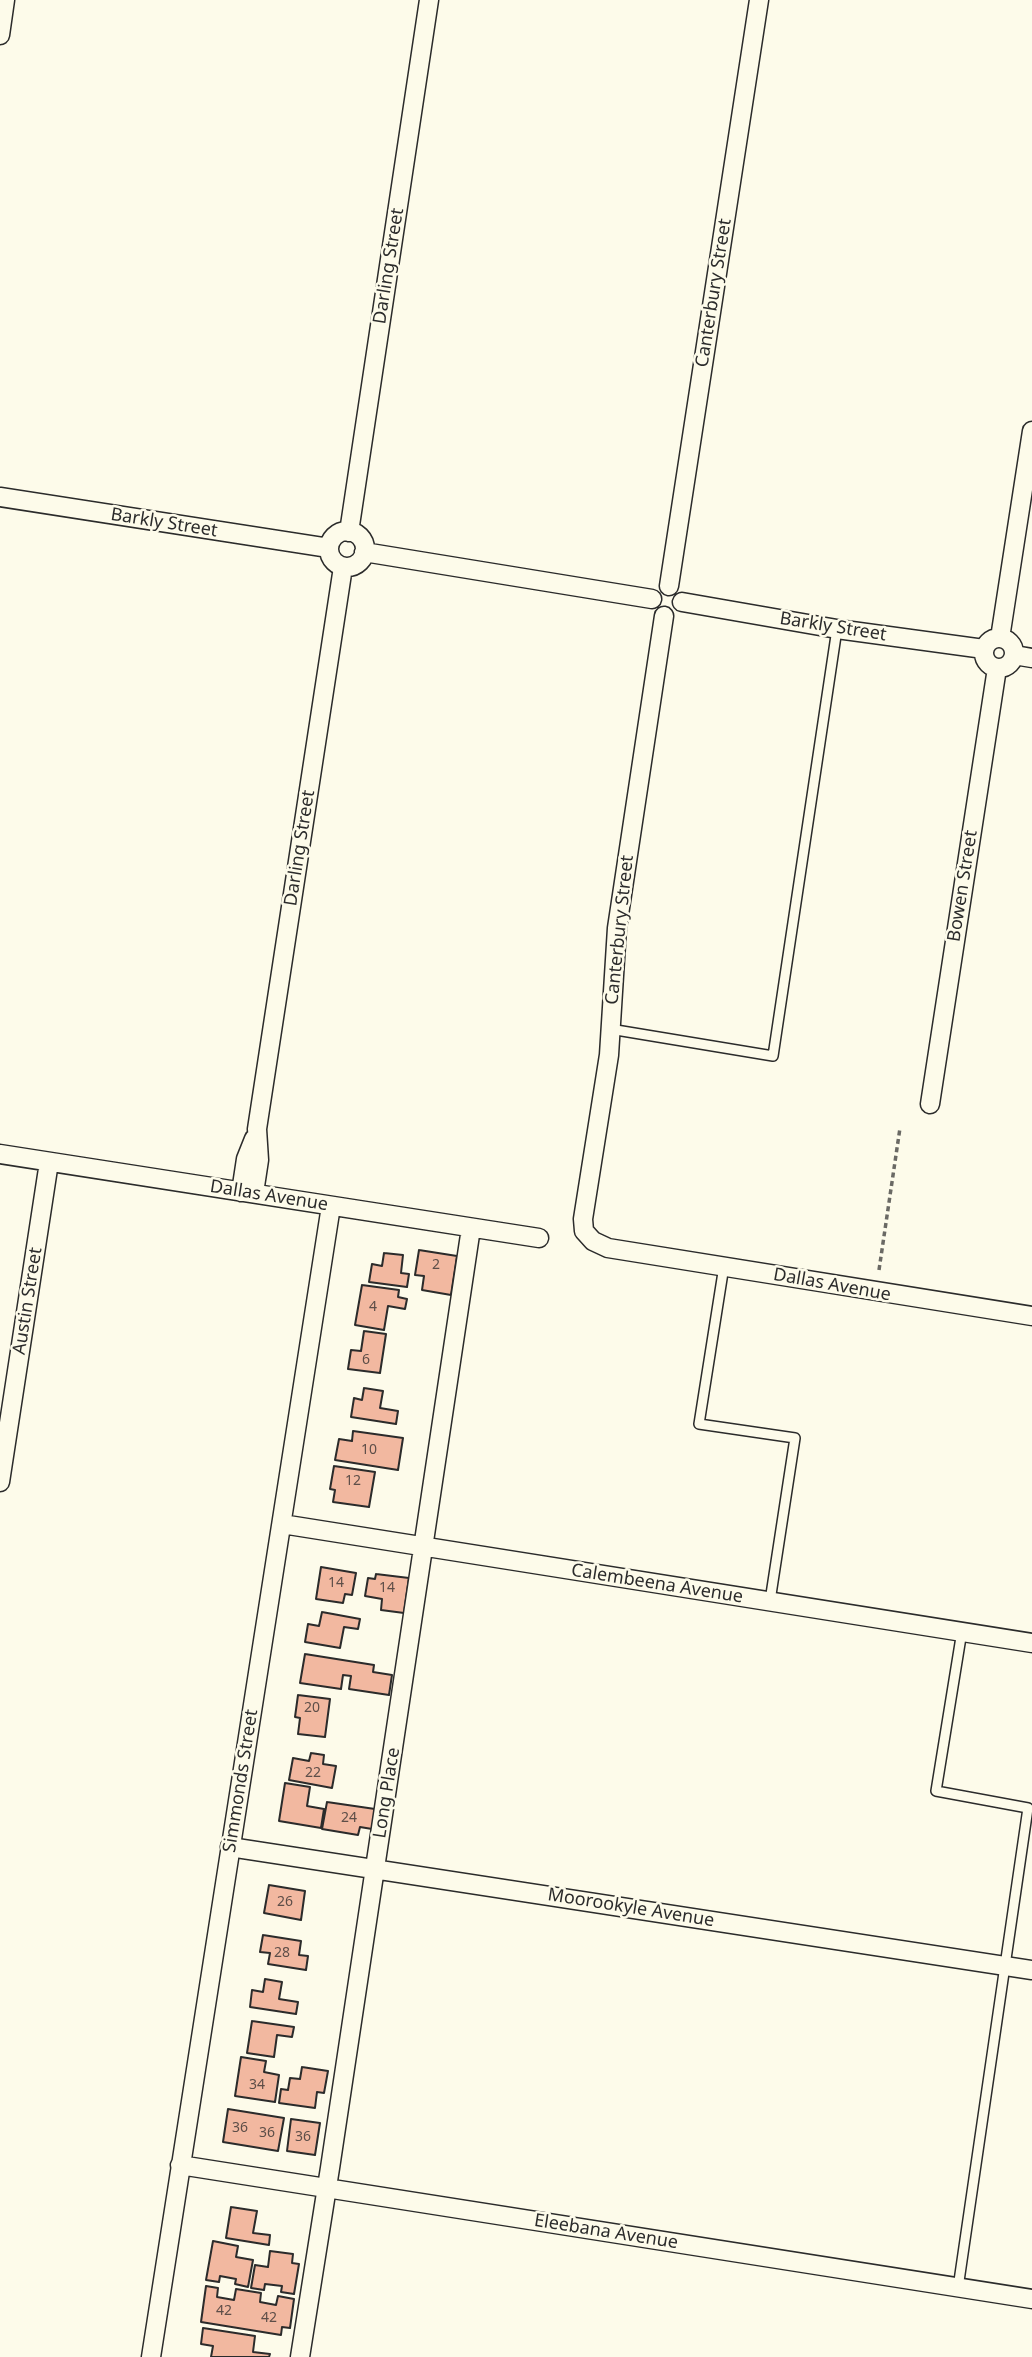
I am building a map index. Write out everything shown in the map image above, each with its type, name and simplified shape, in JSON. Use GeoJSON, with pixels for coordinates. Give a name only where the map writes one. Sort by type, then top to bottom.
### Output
{"type":"FeatureCollection","features":[{"type":"Feature","properties":{"kind":"street"},"geometry":{"type":"LineString","coordinates":[[0,35],[5,0]]}},
{"type":"Feature","properties":{"kind":"street","name":"Darling Street"},"geometry":{"type":"LineString","coordinates":[[349,532],[429,0]]}},
{"type":"Feature","properties":{"kind":"street","name":"Canterbury Street"},"geometry":{"type":"LineString","coordinates":[[669,586],[760,0]]}},
{"type":"Feature","properties":{"kind":"street"},"geometry":{"type":"LineString","coordinates":[[1000,638],[1032,431]]}},
{"type":"Feature","properties":{"kind":"street","name":"Barkly Street"},"geometry":{"type":"LineString","coordinates":[[0,497],[329,548]]}},
{"type":"Feature","properties":{"kind":"street"},"geometry":{"type":"LineString","coordinates":[[349,532],[359,536],[364,552],[355,565],[343,566],[334,562],[329,548],[333,538],[349,532]]}},
{"type":"Feature","properties":{"kind":"street"},"geometry":{"type":"LineString","coordinates":[[364,552],[652,598]]}},
{"type":"Feature","properties":{"kind":"street","name":"Darling Street"},"geometry":{"type":"LineString","coordinates":[[247,1193],[246,1159],[257,1129],[343,566]]}},
{"type":"Feature","properties":{"kind":"street"},"geometry":{"type":"LineString","coordinates":[[669,586],[677,590],[682,602],[678,611],[664,616],[656,611],[652,598],[660,588],[669,586]]}},
{"type":"Feature","properties":{"kind":"street","name":"Barkly Street"},"geometry":{"type":"LineString","coordinates":[[682,602],[837,629],[984,649]]}},
{"type":"Feature","properties":{"kind":"street","name":"Canterbury Street"},"geometry":{"type":"LineString","coordinates":[[593,1241],[584,1231],[583,1219],[608,1055],[617,928],[664,616]]}},
{"type":"Feature","properties":{"kind":"street"},"geometry":{"type":"LineString","coordinates":[[1000,638],[1009,642],[1014,655],[1006,666],[997,668],[985,659],[984,649],[988,642],[1000,638]]}},
{"type":"Feature","properties":{"kind":"street"},"geometry":{"type":"LineString","coordinates":[[1014,655],[1032,658]]}},
{"type":"Feature","properties":{"kind":"street","name":"Bowen Street"},"geometry":{"type":"LineString","coordinates":[[930,1104],[997,668]]}},
{"type":"Feature","properties":{"kind":"street","name":"Dallas Avenue"},"geometry":{"type":"LineString","coordinates":[[0,1154],[539,1238]]}},
{"type":"Feature","properties":{"kind":"street","name":"Austin Street"},"geometry":{"type":"LineString","coordinates":[[0,1482],[49,1162]]}},
{"type":"Feature","properties":{"kind":"street","name":"Simmonds Street"},"geometry":{"type":"LineString","coordinates":[[151,2357],[331,1206]]}},
{"type":"Feature","properties":{"kind":"street","name":"Long Place"},"geometry":{"type":"LineString","coordinates":[[300,2357],[471,1228]]}},
{"type":"Feature","properties":{"kind":"street","name":"Dallas Avenue"},"geometry":{"type":"LineString","coordinates":[[593,1241],[608,1248],[1032,1316]]}},
{"type":"Feature","properties":{"kind":"street","name":"Calembeena Avenue"},"geometry":{"type":"LineString","coordinates":[[282,1524],[1032,1643]]}},
{"type":"Feature","properties":{"kind":"street","name":"Moorookyle Avenue"},"geometry":{"type":"LineString","coordinates":[[230,1846],[1032,1970]]}},
{"type":"Feature","properties":{"kind":"street","name":"Eleebana Avenue"},"geometry":{"type":"LineString","coordinates":[[180,2165],[1032,2299]]}},
{"type":"Feature","properties":{"kind":"lane"},"geometry":{"type":"LineString","coordinates":[[610,1029],[773,1056],[837,629]]}},
{"type":"Feature","properties":{"kind":"lane"},"geometry":{"type":"LineString","coordinates":[[724,1266],[699,1424],[795,1438],[770,1601]]}},
{"type":"Feature","properties":{"kind":"lane"},"geometry":{"type":"LineString","coordinates":[[958,2288],[1028,1808],[936,1791],[962,1632]]}},
{"type":"Feature","properties":{"kind":"path"},"geometry":{"type":"LineString","coordinates":[[879,1270],[900,1128]]}},
{"type":"Feature","properties":{"kind":"building"},"geometry":{"type":"Polygon","coordinates":[[[419,1250],[457,1256],[451,1295],[422,1290],[424,1276],[415,1275],[419,1250]]]}},
{"type":"Feature","properties":{"kind":"building"},"geometry":{"type":"Polygon","coordinates":[[[384,1253],[403,1255],[401,1273],[409,1274],[407,1287],[369,1282],[372,1264],[382,1266],[384,1253]]]}},
{"type":"Feature","properties":{"kind":"building"},"geometry":{"type":"Polygon","coordinates":[[[362,1285],[399,1290],[398,1297],[407,1299],[405,1309],[388,1306],[384,1330],[355,1325],[362,1285]]]}},
{"type":"Feature","properties":{"kind":"building"},"geometry":{"type":"Polygon","coordinates":[[[364,1331],[386,1334],[380,1373],[348,1369],[351,1350],[361,1351],[364,1331]]]}},
{"type":"Feature","properties":{"kind":"building"},"geometry":{"type":"Polygon","coordinates":[[[364,1388],[383,1391],[380,1408],[398,1411],[396,1424],[351,1417],[354,1398],[362,1400],[364,1388]]]}},
{"type":"Feature","properties":{"kind":"building"},"geometry":{"type":"Polygon","coordinates":[[[353,1431],[403,1438],[398,1470],[335,1460],[339,1439],[352,1441],[353,1431]]]}},
{"type":"Feature","properties":{"kind":"building"},"geometry":{"type":"Polygon","coordinates":[[[334,1466],[375,1472],[369,1507],[333,1502],[335,1490],[330,1489],[334,1466]]]}},
{"type":"Feature","properties":{"kind":"building"},"geometry":{"type":"Polygon","coordinates":[[[321,1567],[356,1573],[352,1595],[345,1594],[343,1603],[316,1599],[321,1567]]]}},
{"type":"Feature","properties":{"kind":"building"},"geometry":{"type":"Polygon","coordinates":[[[376,1574],[409,1578],[404,1613],[381,1610],[382,1599],[365,1596],[368,1578],[375,1579],[376,1574]]]}},
{"type":"Feature","properties":{"kind":"building"},"geometry":{"type":"Polygon","coordinates":[[[322,1612],[360,1619],[358,1629],[344,1627],[340,1648],[305,1642],[308,1624],[319,1626],[322,1612]]]}},
{"type":"Feature","properties":{"kind":"building"},"geometry":{"type":"Polygon","coordinates":[[[305,1654],[374,1665],[373,1672],[392,1675],[389,1695],[349,1689],[351,1676],[343,1675],[341,1689],[300,1683],[305,1654]]]}},
{"type":"Feature","properties":{"kind":"building"},"geometry":{"type":"Polygon","coordinates":[[[298,1695],[330,1699],[325,1737],[298,1734],[300,1718],[295,1717],[298,1695]]]}},
{"type":"Feature","properties":{"kind":"building"},"geometry":{"type":"Polygon","coordinates":[[[311,1753],[324,1755],[323,1764],[336,1766],[332,1788],[289,1780],[293,1758],[309,1761],[311,1753]]]}},
{"type":"Feature","properties":{"kind":"building"},"geometry":{"type":"Polygon","coordinates":[[[285,1783],[310,1787],[307,1806],[324,1809],[321,1828],[279,1821],[285,1783]]]}},
{"type":"Feature","properties":{"kind":"building"},"geometry":{"type":"Polygon","coordinates":[[[327,1802],[375,1809],[372,1829],[360,1827],[358,1835],[322,1829],[327,1802]]]}},
{"type":"Feature","properties":{"kind":"building"},"geometry":{"type":"Polygon","coordinates":[[[269,1885],[305,1891],[301,1920],[264,1913],[269,1885]]]}},
{"type":"Feature","properties":{"kind":"building"},"geometry":{"type":"Polygon","coordinates":[[[263,1935],[301,1941],[299,1955],[308,1956],[306,1970],[268,1964],[270,1953],[260,1952],[263,1935]]]}},
{"type":"Feature","properties":{"kind":"building"},"geometry":{"type":"Polygon","coordinates":[[[265,1979],[282,1982],[279,1999],[298,2002],[296,2014],[250,2007],[252,1990],[263,1992],[265,1979]]]}},
{"type":"Feature","properties":{"kind":"building"},"geometry":{"type":"Polygon","coordinates":[[[252,2021],[294,2027],[292,2037],[277,2035],[274,2057],[247,2053],[252,2021]]]}},
{"type":"Feature","properties":{"kind":"building"},"geometry":{"type":"Polygon","coordinates":[[[241,2057],[266,2061],[264,2072],[279,2075],[275,2102],[235,2096],[241,2057]]]}},
{"type":"Feature","properties":{"kind":"building"},"geometry":{"type":"Polygon","coordinates":[[[302,2067],[328,2071],[324,2093],[317,2092],[315,2108],[279,2103],[281,2089],[288,2090],[290,2078],[300,2079],[302,2067]]]}},
{"type":"Feature","properties":{"kind":"building"},"geometry":{"type":"Polygon","coordinates":[[[228,2109],[284,2118],[278,2151],[223,2142],[228,2109]]]}},
{"type":"Feature","properties":{"kind":"building"},"geometry":{"type":"Polygon","coordinates":[[[291,2119],[320,2123],[315,2155],[287,2151],[291,2119]]]}},
{"type":"Feature","properties":{"kind":"building"},"geometry":{"type":"Polygon","coordinates":[[[231,2207],[257,2211],[253,2233],[270,2235],[269,2245],[226,2238],[231,2207]]]}},
{"type":"Feature","properties":{"kind":"building"},"geometry":{"type":"Polygon","coordinates":[[[213,2241],[238,2246],[236,2257],[253,2260],[248,2287],[235,2284],[236,2279],[220,2276],[219,2282],[206,2280],[213,2241]]]}},
{"type":"Feature","properties":{"kind":"building"},"geometry":{"type":"Polygon","coordinates":[[[270,2251],[293,2254],[292,2263],[299,2264],[294,2294],[281,2292],[282,2286],[265,2284],[264,2290],[251,2288],[255,2265],[268,2267],[270,2251]]]}},
{"type":"Feature","properties":{"kind":"building"},"geometry":{"type":"Polygon","coordinates":[[[206,2286],[218,2288],[217,2297],[234,2300],[236,2289],[261,2293],[260,2302],[276,2305],[278,2296],[294,2299],[290,2328],[282,2327],[281,2335],[201,2322],[206,2286]]]}},
{"type":"Feature","properties":{"kind":"building"},"geometry":{"type":"Polygon","coordinates":[[[203,2328],[255,2336],[253,2352],[270,2354],[269,2357],[211,2357],[213,2346],[201,2344],[203,2328]]]}}]}
